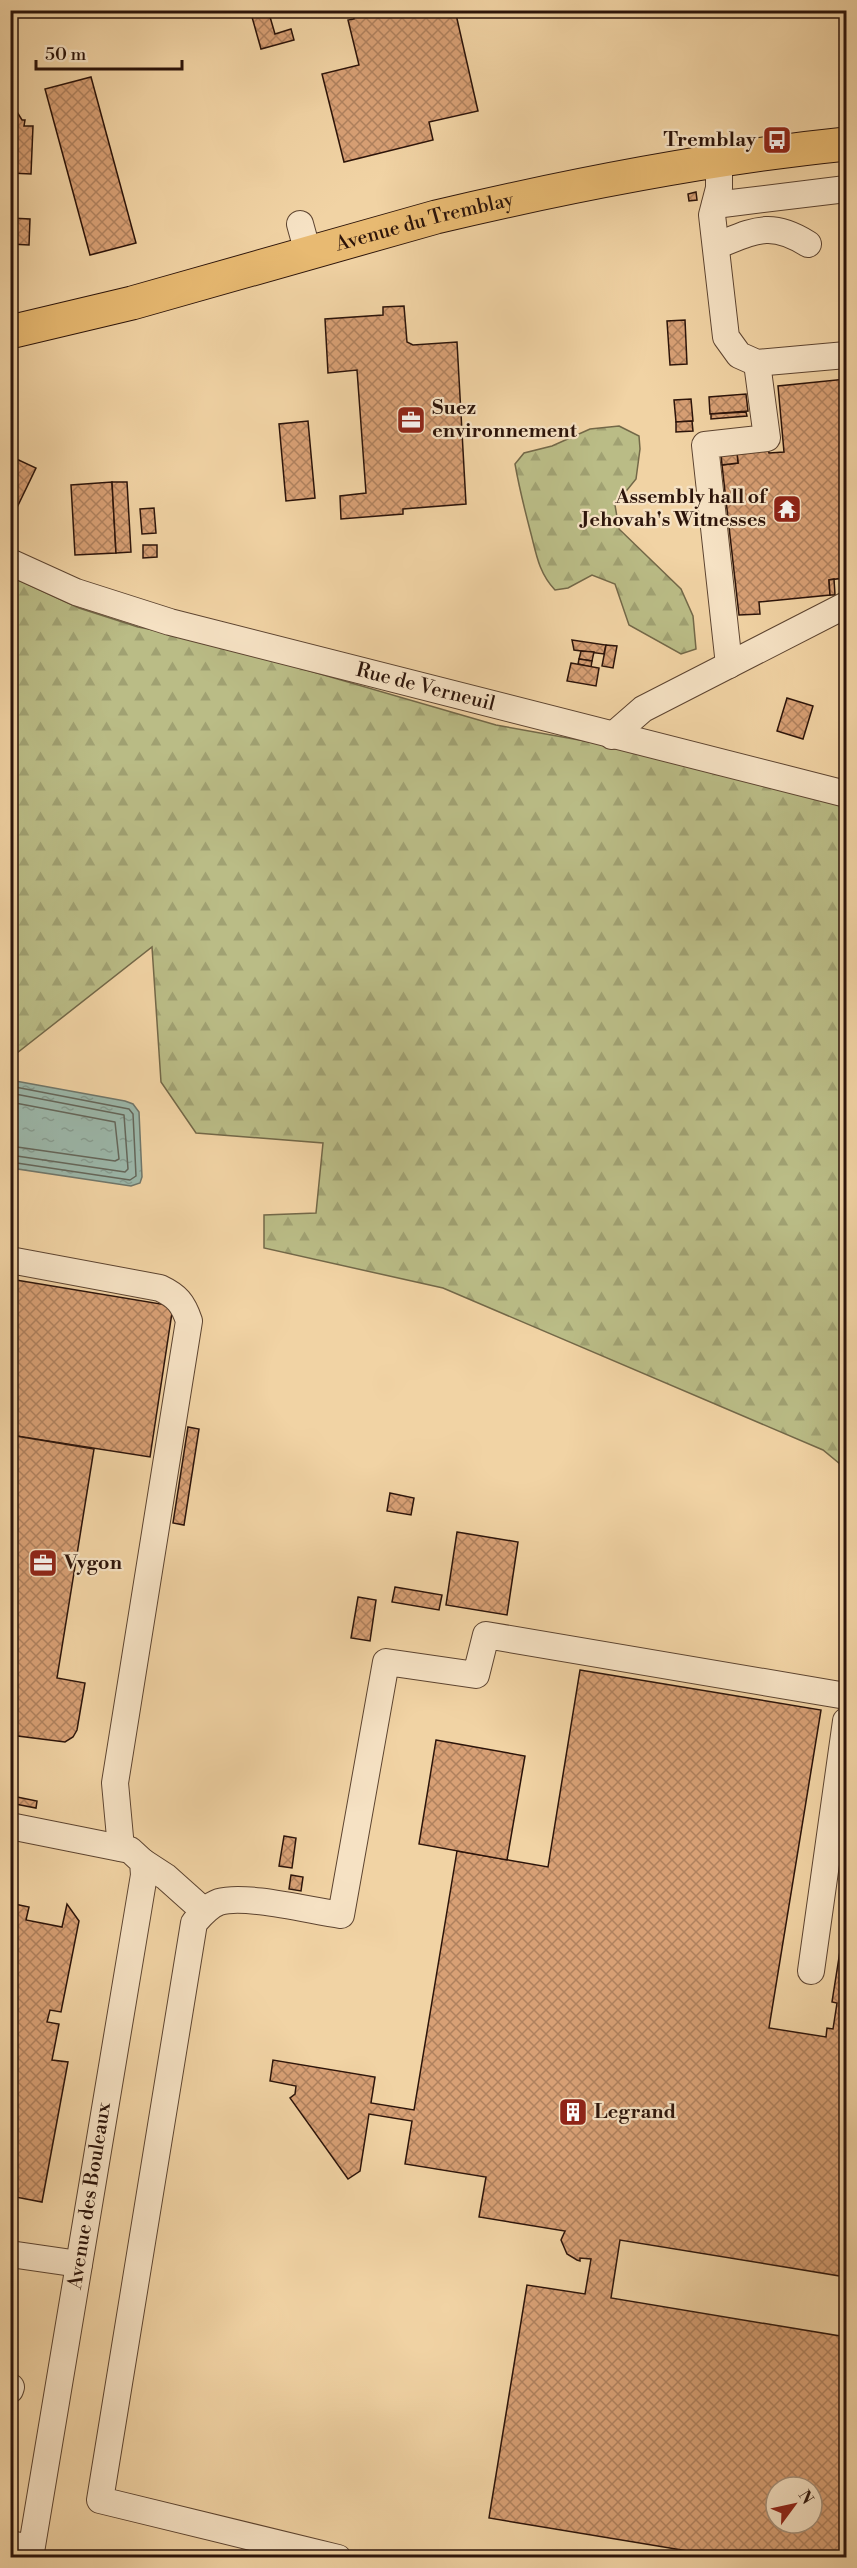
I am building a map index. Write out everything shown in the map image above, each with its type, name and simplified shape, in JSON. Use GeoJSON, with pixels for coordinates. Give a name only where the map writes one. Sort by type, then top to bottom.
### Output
{"type":"FeatureCollection","features":[{"type":"Feature","properties":{"kind":"main road","name":"Avenue du Tremblay"},"geometry":{"type":"LineString","coordinates":[[10,332],[132,303],[304,239],[634,175],[846,144]]}},
{"type":"Feature","properties":{"kind":"street"},"geometry":{"type":"LineString","coordinates":[[719,161],[719,188],[712,215],[726,337],[739,355],[757,363],[846,355]]}},
{"type":"Feature","properties":{"kind":"street"},"geometry":{"type":"LineString","coordinates":[[715,205],[846,189]]}},
{"type":"Feature","properties":{"kind":"street"},"geometry":{"type":"LineString","coordinates":[[716,246],[754,231],[777,229],[808,244]]}},
{"type":"Feature","properties":{"kind":"street"},"geometry":{"type":"LineString","coordinates":[[729,665],[705,445],[767,438],[757,363]]}},
{"type":"Feature","properties":{"kind":"street","name":"Rue de Verneuil"},"geometry":{"type":"LineString","coordinates":[[10,562],[76,592],[141,614],[846,794]]}},
{"type":"Feature","properties":{"kind":"street"},"geometry":{"type":"LineString","coordinates":[[612,736],[644,709],[846,605]]}},
{"type":"Feature","properties":{"kind":"street"},"geometry":{"type":"LineString","coordinates":[[10,1260],[160,1288],[174,1294],[184,1304],[189,1321],[115,1783],[122,1848]]}},
{"type":"Feature","properties":{"kind":"street"},"geometry":{"type":"LineString","coordinates":[[338,2558],[100,2500],[194,1923],[204,1911],[218,1902],[238,1899],[341,1915],[386,1662],[476,1675],[486,1635],[846,1696]]}},
{"type":"Feature","properties":{"kind":"street"},"geometry":{"type":"LineString","coordinates":[[811,1971],[844,1761],[846,1721]]}},
{"type":"Feature","properties":{"kind":"street"},"geometry":{"type":"LineString","coordinates":[[10,1826],[122,1848],[136,1854],[204,1911]]}},
{"type":"Feature","properties":{"kind":"street","name":"Avenue des Bouleaux"},"geometry":{"type":"LineString","coordinates":[[24,2550],[79,2264],[144,1875],[143,1862]]}},
{"type":"Feature","properties":{"kind":"street"},"geometry":{"type":"LineString","coordinates":[[10,2254],[79,2264]]}},
{"type":"Feature","properties":{"kind":"green space"},"geometry":{"type":"Polygon","coordinates":[[[619,426],[639,436],[640,449],[636,479],[615,505],[619,529],[681,589],[693,616],[696,649],[681,654],[629,625],[615,584],[592,575],[568,588],[555,590],[541,569],[536,554],[515,464],[524,453],[552,446],[590,429],[619,426]]]}},
{"type":"Feature","properties":{"kind":"green space"},"geometry":{"type":"Polygon","coordinates":[[[10,576],[79,608],[138,627],[196,638],[496,725],[702,762],[846,806],[846,1469],[823,1450],[443,1288],[264,1248],[264,1215],[316,1213],[323,1143],[196,1133],[161,1082],[152,947],[17,1053],[11,1052],[10,576]]]}},
{"type":"Feature","properties":{"kind":"water"},"geometry":{"type":"Polygon","coordinates":[[[10,1080],[133,1104],[139,1112],[142,1177],[140,1183],[131,1186],[11,1168],[10,1080]]]}},
{"type":"Feature","properties":{"kind":"building"},"geometry":{"type":"Polygon","coordinates":[[[250,10],[268,10],[275,34],[291,29],[294,40],[261,49],[250,10]]]}},
{"type":"Feature","properties":{"kind":"building"},"geometry":{"type":"Polygon","coordinates":[[[352,10],[366,10],[367,17],[393,10],[455,10],[478,111],[429,122],[433,140],[344,162],[322,74],[359,65],[348,20],[354,19],[352,10]]]}},
{"type":"Feature","properties":{"kind":"building"},"geometry":{"type":"Polygon","coordinates":[[[91,77],[136,243],[90,255],[45,89],[91,77]]]}},
{"type":"Feature","properties":{"kind":"building"},"geometry":{"type":"Polygon","coordinates":[[[10,107],[14,107],[22,120],[25,120],[24,126],[33,126],[31,174],[10,173],[10,107]]]}},
{"type":"Feature","properties":{"kind":"building"},"geometry":{"type":"Polygon","coordinates":[[[696,192],[697,200],[689,201],[688,194],[696,192]]]}},
{"type":"Feature","properties":{"kind":"building"},"geometry":{"type":"Polygon","coordinates":[[[10,218],[30,219],[29,245],[10,244],[10,218]]]}},
{"type":"Feature","properties":{"kind":"building","name":"Suez environnement"},"geometry":{"type":"Polygon","coordinates":[[[404,306],[407,342],[413,345],[457,342],[466,504],[403,509],[403,514],[341,519],[340,496],[366,493],[357,370],[328,373],[325,319],[383,315],[383,307],[404,306]]]}},
{"type":"Feature","properties":{"kind":"building"},"geometry":{"type":"Polygon","coordinates":[[[685,320],[687,364],[670,365],[667,321],[685,320]]]}},
{"type":"Feature","properties":{"kind":"building","name":"Assembly hall of Jehovah's Witnesses"},"geometry":{"type":"Polygon","coordinates":[[[846,379],[846,554],[841,555],[844,578],[829,580],[830,595],[759,602],[760,614],[739,615],[722,465],[738,463],[737,453],[768,449],[769,453],[784,452],[778,386],[846,379]]]}},
{"type":"Feature","properties":{"kind":"building"},"geometry":{"type":"Polygon","coordinates":[[[746,394],[748,411],[710,414],[709,397],[746,394]]]}},
{"type":"Feature","properties":{"kind":"building"},"geometry":{"type":"Polygon","coordinates":[[[691,399],[693,421],[676,422],[674,400],[691,399]]]}},
{"type":"Feature","properties":{"kind":"building"},"geometry":{"type":"Polygon","coordinates":[[[746,412],[747,416],[711,419],[711,414],[746,412]]]}},
{"type":"Feature","properties":{"kind":"building"},"geometry":{"type":"Polygon","coordinates":[[[308,421],[315,498],[286,501],[279,424],[308,421]]]}},
{"type":"Feature","properties":{"kind":"building"},"geometry":{"type":"Polygon","coordinates":[[[692,421],[693,431],[676,432],[676,422],[692,421]]]}},
{"type":"Feature","properties":{"kind":"building"},"geometry":{"type":"Polygon","coordinates":[[[737,453],[738,463],[722,465],[721,454],[737,453]]]}},
{"type":"Feature","properties":{"kind":"building"},"geometry":{"type":"Polygon","coordinates":[[[10,456],[36,468],[10,522],[10,456]]]}},
{"type":"Feature","properties":{"kind":"building"},"geometry":{"type":"Polygon","coordinates":[[[112,482],[116,553],[75,555],[71,485],[112,482]]]}},
{"type":"Feature","properties":{"kind":"building"},"geometry":{"type":"Polygon","coordinates":[[[112,482],[127,482],[131,552],[116,553],[112,482]]]}},
{"type":"Feature","properties":{"kind":"building"},"geometry":{"type":"Polygon","coordinates":[[[154,508],[156,533],[142,534],[140,509],[154,508]]]}},
{"type":"Feature","properties":{"kind":"building"},"geometry":{"type":"Polygon","coordinates":[[[143,545],[157,545],[157,557],[143,558],[143,545]]]}},
{"type":"Feature","properties":{"kind":"building"},"geometry":{"type":"Polygon","coordinates":[[[834,579],[835,595],[830,595],[829,580],[834,579]]]}},
{"type":"Feature","properties":{"kind":"building"},"geometry":{"type":"Polygon","coordinates":[[[572,640],[606,645],[604,654],[574,650],[572,640]]]}},
{"type":"Feature","properties":{"kind":"building"},"geometry":{"type":"Polygon","coordinates":[[[606,645],[617,646],[613,668],[602,666],[606,645]]]}},
{"type":"Feature","properties":{"kind":"building"},"geometry":{"type":"Polygon","coordinates":[[[581,651],[594,652],[592,661],[579,659],[581,651]]]}},
{"type":"Feature","properties":{"kind":"building"},"geometry":{"type":"Polygon","coordinates":[[[579,659],[592,661],[591,667],[578,664],[579,659]]]}},
{"type":"Feature","properties":{"kind":"building"},"geometry":{"type":"Polygon","coordinates":[[[571,663],[599,668],[596,686],[567,681],[571,663]]]}},
{"type":"Feature","properties":{"kind":"building"},"geometry":{"type":"Polygon","coordinates":[[[787,698],[813,706],[803,739],[777,731],[787,698]]]}},
{"type":"Feature","properties":{"kind":"building"},"geometry":{"type":"Polygon","coordinates":[[[10,1279],[173,1306],[150,1457],[10,1435],[10,1279]]]}},
{"type":"Feature","properties":{"kind":"building"},"geometry":{"type":"Polygon","coordinates":[[[188,1427],[199,1429],[184,1525],[173,1523],[188,1427]]]}},
{"type":"Feature","properties":{"kind":"building","name":"Vygon"},"geometry":{"type":"Polygon","coordinates":[[[10,1435],[94,1449],[57,1678],[85,1683],[77,1730],[73,1737],[65,1742],[10,1735],[10,1435]]]}},
{"type":"Feature","properties":{"kind":"building"},"geometry":{"type":"Polygon","coordinates":[[[390,1493],[414,1498],[411,1515],[387,1511],[390,1493]]]}},
{"type":"Feature","properties":{"kind":"building"},"geometry":{"type":"Polygon","coordinates":[[[457,1532],[518,1542],[507,1615],[446,1605],[457,1532]]]}},
{"type":"Feature","properties":{"kind":"building"},"geometry":{"type":"Polygon","coordinates":[[[395,1587],[442,1595],[439,1610],[392,1602],[395,1587]]]}},
{"type":"Feature","properties":{"kind":"building"},"geometry":{"type":"Polygon","coordinates":[[[358,1597],[376,1600],[370,1641],[351,1638],[358,1597]]]}},
{"type":"Feature","properties":{"kind":"building","name":"Legrand"},"geometry":{"type":"Polygon","coordinates":[[[580,1670],[821,1710],[769,2028],[826,2037],[827,2028],[833,2029],[837,2003],[832,2002],[846,1913],[846,2277],[620,2240],[611,2298],[846,2337],[846,2558],[730,2558],[489,2518],[527,2285],[585,2294],[591,2259],[580,2258],[580,2261],[567,2254],[561,2240],[565,2231],[479,2217],[486,2177],[405,2164],[412,2121],[369,2114],[360,2171],[348,2179],[290,2098],[295,2094],[296,2086],[270,2081],[273,2060],[375,2077],[371,2103],[414,2110],[457,1851],[548,1867],[580,1670]]]}},
{"type":"Feature","properties":{"kind":"building"},"geometry":{"type":"Polygon","coordinates":[[[436,1740],[525,1756],[507,1860],[419,1844],[436,1740]]]}},
{"type":"Feature","properties":{"kind":"building"},"geometry":{"type":"Polygon","coordinates":[[[17,1797],[37,1801],[36,1808],[15,1804],[17,1797]]]}},
{"type":"Feature","properties":{"kind":"building"},"geometry":{"type":"Polygon","coordinates":[[[284,1836],[296,1838],[292,1868],[279,1866],[284,1836]]]}},
{"type":"Feature","properties":{"kind":"building"},"geometry":{"type":"Polygon","coordinates":[[[291,1875],[303,1877],[301,1891],[289,1889],[291,1875]]]}},
{"type":"Feature","properties":{"kind":"building"},"geometry":{"type":"Polygon","coordinates":[[[10,1903],[29,1907],[26,1920],[62,1927],[67,1904],[79,1921],[61,2012],[50,2010],[47,2022],[59,2024],[52,2060],[68,2062],[42,2202],[10,2196],[10,1903]]]}},
{"type":"Feature","properties":{"kind":"place","name":"Tremblay"},"geometry":{"type":"Point","coordinates":[777,140]}},
{"type":"Feature","properties":{"kind":"place","name":"Suez environnement"},"geometry":{"type":"Point","coordinates":[411,420]}},
{"type":"Feature","properties":{"kind":"place","name":"Assembly hall of Jehovah's Witnesses"},"geometry":{"type":"Point","coordinates":[787,509]}},
{"type":"Feature","properties":{"kind":"place","name":"Vygon"},"geometry":{"type":"Point","coordinates":[43,1563]}},
{"type":"Feature","properties":{"kind":"place","name":"Legrand"},"geometry":{"type":"Point","coordinates":[573,2112]}}]}
